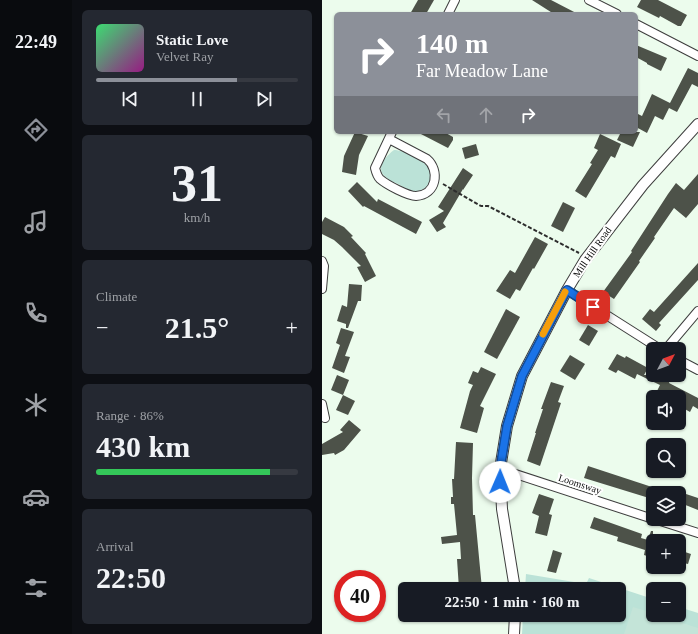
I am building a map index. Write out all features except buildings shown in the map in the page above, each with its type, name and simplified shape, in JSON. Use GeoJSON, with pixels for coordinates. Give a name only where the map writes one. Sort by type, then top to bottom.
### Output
{"type":"FeatureCollection","features":[{"type":"Feature","properties":{"kind":"street"},"geometry":{"type":"LineString","coordinates":[[449,12],[455,0]]}},
{"type":"Feature","properties":{"kind":"street"},"geometry":{"type":"LineString","coordinates":[[589,0],[613,12]]}},
{"type":"Feature","properties":{"kind":"street"},"geometry":{"type":"LineString","coordinates":[[638,25],[698,56]]}},
{"type":"Feature","properties":{"kind":"street","name":"Mill Hill Road"},"geometry":{"type":"LineString","coordinates":[[514,582],[502,509],[500,469],[507,426],[522,376],[567,290],[587,257],[643,185],[698,124]]}},
{"type":"Feature","properties":{"kind":"street"},"geometry":{"type":"LineString","coordinates":[[391,135],[432,164],[435,179],[434,184],[423,194],[416,196],[408,194],[379,178],[376,173],[375,168],[391,135]]}},
{"type":"Feature","properties":{"kind":"street"},"geometry":{"type":"LineString","coordinates":[[322,261],[324,266],[322,289]]}},
{"type":"Feature","properties":{"kind":"street"},"geometry":{"type":"LineString","coordinates":[[567,290],[649,342]]}},
{"type":"Feature","properties":{"kind":"street"},"geometry":{"type":"LineString","coordinates":[[672,342],[698,311]]}},
{"type":"Feature","properties":{"kind":"street"},"geometry":{"type":"LineString","coordinates":[[686,364],[698,370]]}},
{"type":"Feature","properties":{"kind":"street"},"geometry":{"type":"LineString","coordinates":[[322,404],[325,418]]}},
{"type":"Feature","properties":{"kind":"street","name":"Loomsway"},"geometry":{"type":"LineString","coordinates":[[500,469],[646,516]]}},
{"type":"Feature","properties":{"kind":"street","name":"Loomsway"},"geometry":{"type":"LineString","coordinates":[[676,526],[698,533]]}},
{"type":"Feature","properties":{"kind":"street"},"geometry":{"type":"LineString","coordinates":[[514,634],[515,622]]}},
{"type":"Feature","properties":{"kind":"path"},"geometry":{"type":"LineString","coordinates":[[435,179],[481,206],[488,206],[587,257]]}},
{"type":"Feature","properties":{"kind":"shaded area"},"geometry":{"type":"Polygon","coordinates":[[[394,150],[408,153],[427,165],[430,169],[431,182],[424,189],[413,191],[388,179],[383,174],[381,171],[382,163],[394,150]]]}},
{"type":"Feature","properties":{"kind":"shaded area"},"geometry":{"type":"Polygon","coordinates":[[[526,574],[574,582],[525,582],[526,574]]]}},
{"type":"Feature","properties":{"kind":"shaded area"},"geometry":{"type":"Polygon","coordinates":[[[589,578],[601,582],[587,582],[589,578]]]}},
{"type":"Feature","properties":{"kind":"shaded area"},"geometry":{"type":"Polygon","coordinates":[[[626,590],[646,597],[646,622],[686,622],[686,609],[698,613],[698,634],[522,634],[523,622],[626,622],[626,590]]]}},
{"type":"Feature","properties":{"kind":"green space"},"geometry":{"type":"Polygon","coordinates":[[[633,607],[646,611],[646,622],[680,622],[698,628],[698,634],[624,634],[633,607]]]}},
{"type":"Feature","properties":{"kind":"slow traffic"},"geometry":{"type":"LineString","coordinates":[[543,334],[565,292]]}},
{"type":"Feature","properties":{"kind":"route"},"geometry":{"type":"LineString","coordinates":[[500,482],[500,469],[507,426],[514,398],[522,376],[544,333],[567,290],[593,307]]}}]}
